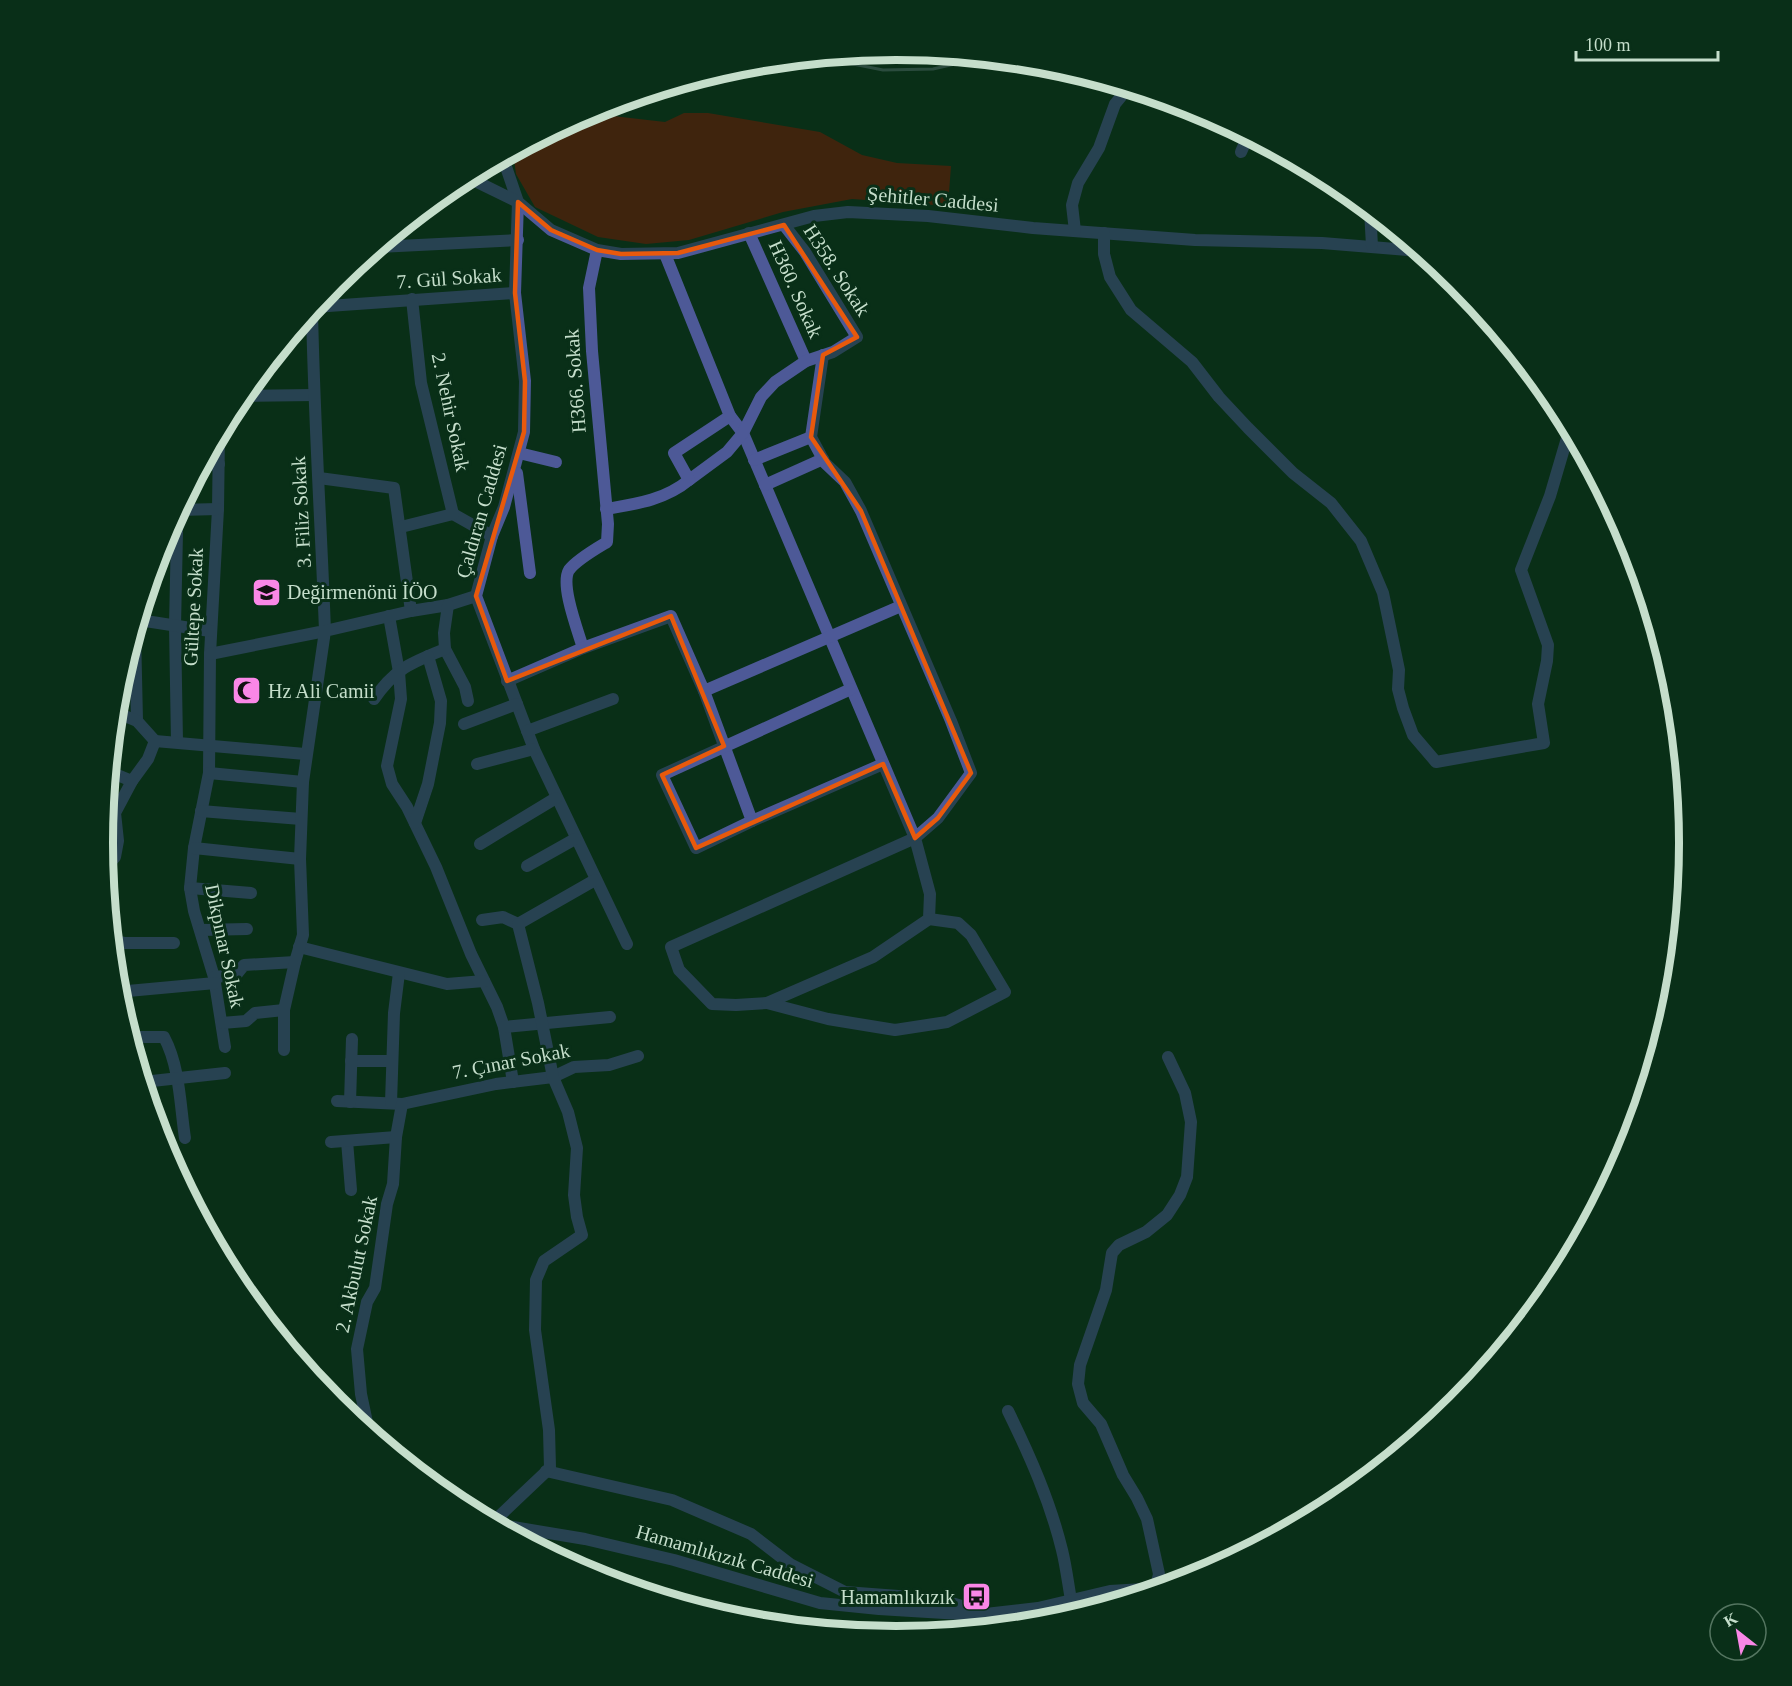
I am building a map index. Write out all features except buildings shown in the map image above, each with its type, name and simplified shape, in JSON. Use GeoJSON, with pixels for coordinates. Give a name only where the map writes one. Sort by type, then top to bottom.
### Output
{"type":"FeatureCollection","features":[{"type":"Feature","properties":{"kind":"street"},"geometry":{"type":"LineString","coordinates":[[1075,231],[1072,205],[1078,183],[1099,148],[1115,104],[1123,94]]}},
{"type":"Feature","properties":{"kind":"street"},"geometry":{"type":"LineString","coordinates":[[1241,152],[1245,143]]}},
{"type":"Feature","properties":{"kind":"street"},"geometry":{"type":"LineString","coordinates":[[504,165],[518,202]]}},
{"type":"Feature","properties":{"kind":"street","name":"Şehitler Caddesi"},"geometry":{"type":"LineString","coordinates":[[479,181],[518,202],[551,230],[597,250],[621,254],[678,253],[814,216],[848,212],[928,216],[1034,228],[1195,240],[1322,243],[1407,250]]}},
{"type":"Feature","properties":{"kind":"street","name":"Çaldıran Caddesi"},"geometry":{"type":"LineString","coordinates":[[518,202],[515,293],[525,381],[524,432],[504,507],[492,536],[477,596],[534,749],[627,944]]}},
{"type":"Feature","properties":{"kind":"street"},"geometry":{"type":"LineString","coordinates":[[1371,220],[1372,246]]}},
{"type":"Feature","properties":{"kind":"street","name":"H358. Sokak"},"geometry":{"type":"LineString","coordinates":[[784,225],[805,252],[857,337],[834,352],[823,355]]}},
{"type":"Feature","properties":{"kind":"street","name":"H360. Sokak"},"geometry":{"type":"LineString","coordinates":[[749,233],[806,361]]}},
{"type":"Feature","properties":{"kind":"street"},"geometry":{"type":"LineString","coordinates":[[1104,233],[1104,254],[1110,277],[1131,310],[1192,362],[1219,397],[1248,428],[1293,473],[1331,503],[1361,541],[1383,593],[1399,670],[1398,689],[1403,708],[1413,735],[1436,762],[1544,743],[1538,704],[1548,645],[1521,570],[1550,496],[1566,439]]}},
{"type":"Feature","properties":{"kind":"street"},"geometry":{"type":"LineString","coordinates":[[389,246],[518,240]]}},
{"type":"Feature","properties":{"kind":"street","name":"H366. Sokak"},"geometry":{"type":"LineString","coordinates":[[583,648],[566,585],[569,570],[589,553],[607,542],[608,524],[592,351],[589,288],[597,250]]}},
{"type":"Feature","properties":{"kind":"street"},"geometry":{"type":"LineString","coordinates":[[665,254],[730,416],[743,433],[915,838],[930,894],[929,919]]}},
{"type":"Feature","properties":{"kind":"street","name":"7. Gül Sokak"},"geometry":{"type":"LineString","coordinates":[[326,307],[515,293]]}},
{"type":"Feature","properties":{"kind":"street","name":"2. Nehir Sokak"},"geometry":{"type":"LineString","coordinates":[[412,299],[421,383],[453,514]]}},
{"type":"Feature","properties":{"kind":"street","name":"3. Filiz Sokak"},"geometry":{"type":"LineString","coordinates":[[284,1050],[284,1010],[303,935],[300,859],[305,754],[325,631],[314,395],[313,320]]}},
{"type":"Feature","properties":{"kind":"street"},"geometry":{"type":"LineString","coordinates":[[606,509],[661,497],[676,490],[727,452],[743,433],[761,397],[775,382],[806,361],[823,355],[811,437],[823,459],[845,482],[861,511],[971,773],[938,818],[915,838],[671,947],[679,969],[712,1004],[767,1003],[828,1019],[895,1030],[948,1022],[1005,992],[971,935],[958,923],[929,919],[873,957],[767,1003]]}},
{"type":"Feature","properties":{"kind":"street"},"geometry":{"type":"LineString","coordinates":[[254,396],[314,395]]}},
{"type":"Feature","properties":{"kind":"street"},"geometry":{"type":"LineString","coordinates":[[689,480],[674,453],[730,416]]}},
{"type":"Feature","properties":{"kind":"street"},"geometry":{"type":"LineString","coordinates":[[754,460],[811,437]]}},
{"type":"Feature","properties":{"kind":"street","name":"Gültepe Sokak"},"geometry":{"type":"LineString","coordinates":[[209,746],[210,631],[218,509],[219,449]]}},
{"type":"Feature","properties":{"kind":"street"},"geometry":{"type":"LineString","coordinates":[[765,485],[823,459]]}},
{"type":"Feature","properties":{"kind":"street"},"geometry":{"type":"LineString","coordinates":[[530,573],[518,460],[556,462]]}},
{"type":"Feature","properties":{"kind":"street"},"geometry":{"type":"LineString","coordinates":[[211,464],[219,464]]}},
{"type":"Feature","properties":{"kind":"street"},"geometry":{"type":"LineString","coordinates":[[319,478],[394,488],[411,611]]}},
{"type":"Feature","properties":{"kind":"street"},"geometry":{"type":"LineString","coordinates":[[188,510],[218,509]]}},
{"type":"Feature","properties":{"kind":"street"},"geometry":{"type":"LineString","coordinates":[[401,527],[453,514],[492,536]]}},
{"type":"Feature","properties":{"kind":"street"},"geometry":{"type":"LineString","coordinates":[[172,545],[177,742]]}},
{"type":"Feature","properties":{"kind":"street"},"geometry":{"type":"LineString","coordinates":[[210,654],[448,605],[477,596]]}},
{"type":"Feature","properties":{"kind":"street"},"geometry":{"type":"LineString","coordinates":[[448,605],[444,633],[445,649],[465,687],[468,701]]}},
{"type":"Feature","properties":{"kind":"street"},"geometry":{"type":"LineString","coordinates":[[704,691],[901,606]]}},
{"type":"Feature","properties":{"kind":"street"},"geometry":{"type":"LineString","coordinates":[[389,616],[399,672],[401,699],[387,766],[392,784],[415,823],[436,867],[497,1007],[504,1027],[513,1082]]}},
{"type":"Feature","properties":{"kind":"street"},"geometry":{"type":"LineString","coordinates":[[507,681],[583,648],[671,616],[704,691],[752,820]]}},
{"type":"Feature","properties":{"kind":"street"},"geometry":{"type":"LineString","coordinates":[[146,621],[210,631]]}},
{"type":"Feature","properties":{"kind":"street"},"geometry":{"type":"LineString","coordinates":[[374,699],[387,680],[405,666],[445,649]]}},
{"type":"Feature","properties":{"kind":"street"},"geometry":{"type":"LineString","coordinates":[[415,823],[428,783],[440,723],[441,701],[428,656]]}},
{"type":"Feature","properties":{"kind":"street"},"geometry":{"type":"LineString","coordinates":[[136,658],[137,721]]}},
{"type":"Feature","properties":{"kind":"street"},"geometry":{"type":"LineString","coordinates":[[851,689],[662,775],[696,848],[752,820],[883,764]]}},
{"type":"Feature","properties":{"kind":"street"},"geometry":{"type":"LineString","coordinates":[[527,731],[613,699]]}},
{"type":"Feature","properties":{"kind":"street"},"geometry":{"type":"LineString","coordinates":[[464,724],[517,704]]}},
{"type":"Feature","properties":{"kind":"street"},"geometry":{"type":"LineString","coordinates":[[124,715],[137,721],[155,741],[305,754]]}},
{"type":"Feature","properties":{"kind":"street"},"geometry":{"type":"LineString","coordinates":[[114,807],[148,759],[155,741]]}},
{"type":"Feature","properties":{"kind":"street","name":"Dikpınar Sokak"},"geometry":{"type":"LineString","coordinates":[[209,746],[209,773],[194,848],[190,888],[214,980],[225,1047]]}},
{"type":"Feature","properties":{"kind":"street"},"geometry":{"type":"LineString","coordinates":[[477,764],[534,749]]}},
{"type":"Feature","properties":{"kind":"street"},"geometry":{"type":"LineString","coordinates":[[209,773],[303,782]]}},
{"type":"Feature","properties":{"kind":"street"},"geometry":{"type":"LineString","coordinates":[[117,774],[132,781]]}},
{"type":"Feature","properties":{"kind":"street"},"geometry":{"type":"LineString","coordinates":[[480,844],[556,798]]}},
{"type":"Feature","properties":{"kind":"street"},"geometry":{"type":"LineString","coordinates":[[201,811],[301,819]]}},
{"type":"Feature","properties":{"kind":"street"},"geometry":{"type":"LineString","coordinates":[[113,850],[118,841],[114,826]]}},
{"type":"Feature","properties":{"kind":"street"},"geometry":{"type":"LineString","coordinates":[[527,866],[575,838]]}},
{"type":"Feature","properties":{"kind":"street"},"geometry":{"type":"LineString","coordinates":[[194,848],[300,859]]}},
{"type":"Feature","properties":{"kind":"street"},"geometry":{"type":"LineString","coordinates":[[518,924],[595,880]]}},
{"type":"Feature","properties":{"kind":"street"},"geometry":{"type":"LineString","coordinates":[[190,888],[251,893]]}},
{"type":"Feature","properties":{"kind":"street"},"geometry":{"type":"LineString","coordinates":[[482,920],[504,917],[518,924],[553,1077],[568,1112],[577,1148],[574,1194],[582,1235],[544,1261],[536,1280],[535,1330],[549,1430],[550,1468],[499,1518]]}},
{"type":"Feature","properties":{"kind":"street"},"geometry":{"type":"LineString","coordinates":[[201,930],[247,928]]}},
{"type":"Feature","properties":{"kind":"street"},"geometry":{"type":"LineString","coordinates":[[120,942],[174,943]]}},
{"type":"Feature","properties":{"kind":"street"},"geometry":{"type":"LineString","coordinates":[[299,947],[399,974],[447,984],[484,981]]}},
{"type":"Feature","properties":{"kind":"street"},"geometry":{"type":"LineString","coordinates":[[127,991],[214,980],[236,975],[244,965],[295,962]]}},
{"type":"Feature","properties":{"kind":"street"},"geometry":{"type":"LineString","coordinates":[[396,1103],[392,1060],[394,1013],[399,974]]}},
{"type":"Feature","properties":{"kind":"street"},"geometry":{"type":"LineString","coordinates":[[222,1023],[246,1021],[255,1013],[284,1010]]}},
{"type":"Feature","properties":{"kind":"street"},"geometry":{"type":"LineString","coordinates":[[504,1027],[610,1017]]}},
{"type":"Feature","properties":{"kind":"street"},"geometry":{"type":"LineString","coordinates":[[138,1037],[164,1037],[170,1049],[185,1138]]}},
{"type":"Feature","properties":{"kind":"street"},"geometry":{"type":"LineString","coordinates":[[350,1102],[352,1039]]}},
{"type":"Feature","properties":{"kind":"street","name":"7. Çınar Sokak"},"geometry":{"type":"LineString","coordinates":[[337,1101],[396,1103],[553,1077],[574,1067],[609,1065],[638,1056]]}},
{"type":"Feature","properties":{"kind":"street"},"geometry":{"type":"LineString","coordinates":[[1158,1580],[1147,1519],[1123,1476],[1101,1424],[1083,1402],[1078,1384],[1080,1365],[1106,1290],[1112,1253],[1119,1245],[1146,1232],[1167,1215],[1180,1195],[1187,1177],[1191,1122],[1185,1093],[1168,1057]]}},
{"type":"Feature","properties":{"kind":"street"},"geometry":{"type":"LineString","coordinates":[[351,1061],[392,1060]]}},
{"type":"Feature","properties":{"kind":"street"},"geometry":{"type":"LineString","coordinates":[[151,1081],[225,1073]]}},
{"type":"Feature","properties":{"kind":"street","name":"2. Akbulut Sokak"},"geometry":{"type":"LineString","coordinates":[[366,1419],[361,1394],[357,1349],[366,1302],[375,1288],[387,1204],[393,1184],[396,1103]]}},
{"type":"Feature","properties":{"kind":"street"},"geometry":{"type":"LineString","coordinates":[[331,1142],[396,1137]]}},
{"type":"Feature","properties":{"kind":"street"},"geometry":{"type":"LineString","coordinates":[[347,1141],[351,1190]]}},
{"type":"Feature","properties":{"kind":"street"},"geometry":{"type":"LineString","coordinates":[[1008,1411],[1033,1463],[1052,1513],[1063,1552],[1071,1600]]}},
{"type":"Feature","properties":{"kind":"street"},"geometry":{"type":"LineString","coordinates":[[546,1471],[672,1500],[751,1534],[790,1564],[845,1592],[938,1599],[987,1614]]}},
{"type":"Feature","properties":{"kind":"street","name":"Hamamlıkızık Caddesi"},"geometry":{"type":"LineString","coordinates":[[515,1527],[585,1539],[674,1560],[820,1603],[977,1615],[1038,1608],[1110,1591],[1129,1590]]}},
{"type":"Feature","properties":{"kind":"highlighted area"},"geometry":{"type":"Polygon","coordinates":[[[518,202],[551,230],[597,250],[621,254],[678,253],[784,225],[857,337],[823,355],[811,437],[861,511],[971,773],[938,818],[915,838],[883,764],[696,848],[662,775],[724,746],[671,616],[507,681],[476,596],[524,432],[525,381],[515,293],[518,202]]]}},
{"type":"Feature","properties":{"kind":"shaded area"},"geometry":{"type":"Polygon","coordinates":[[[684,113],[708,113],[820,132],[862,155],[897,163],[951,166],[948,206],[852,199],[783,212],[689,240],[646,244],[598,237],[535,207],[516,174],[514,160],[608,115],[665,122],[684,113]]]}},
{"type":"Feature","properties":{"kind":"waterway"},"geometry":{"type":"LineString","coordinates":[[844,62],[883,70],[933,69],[959,63]]}},
{"type":"Feature","properties":{"kind":"place","name":"Değirmenönü İÖO"},"geometry":{"type":"Point","coordinates":[266,592]}},
{"type":"Feature","properties":{"kind":"place","name":"Hz Ali Camii"},"geometry":{"type":"Point","coordinates":[247,691]}},
{"type":"Feature","properties":{"kind":"place","name":"Hamamlıkızık"},"geometry":{"type":"Point","coordinates":[976,1597]}}]}
